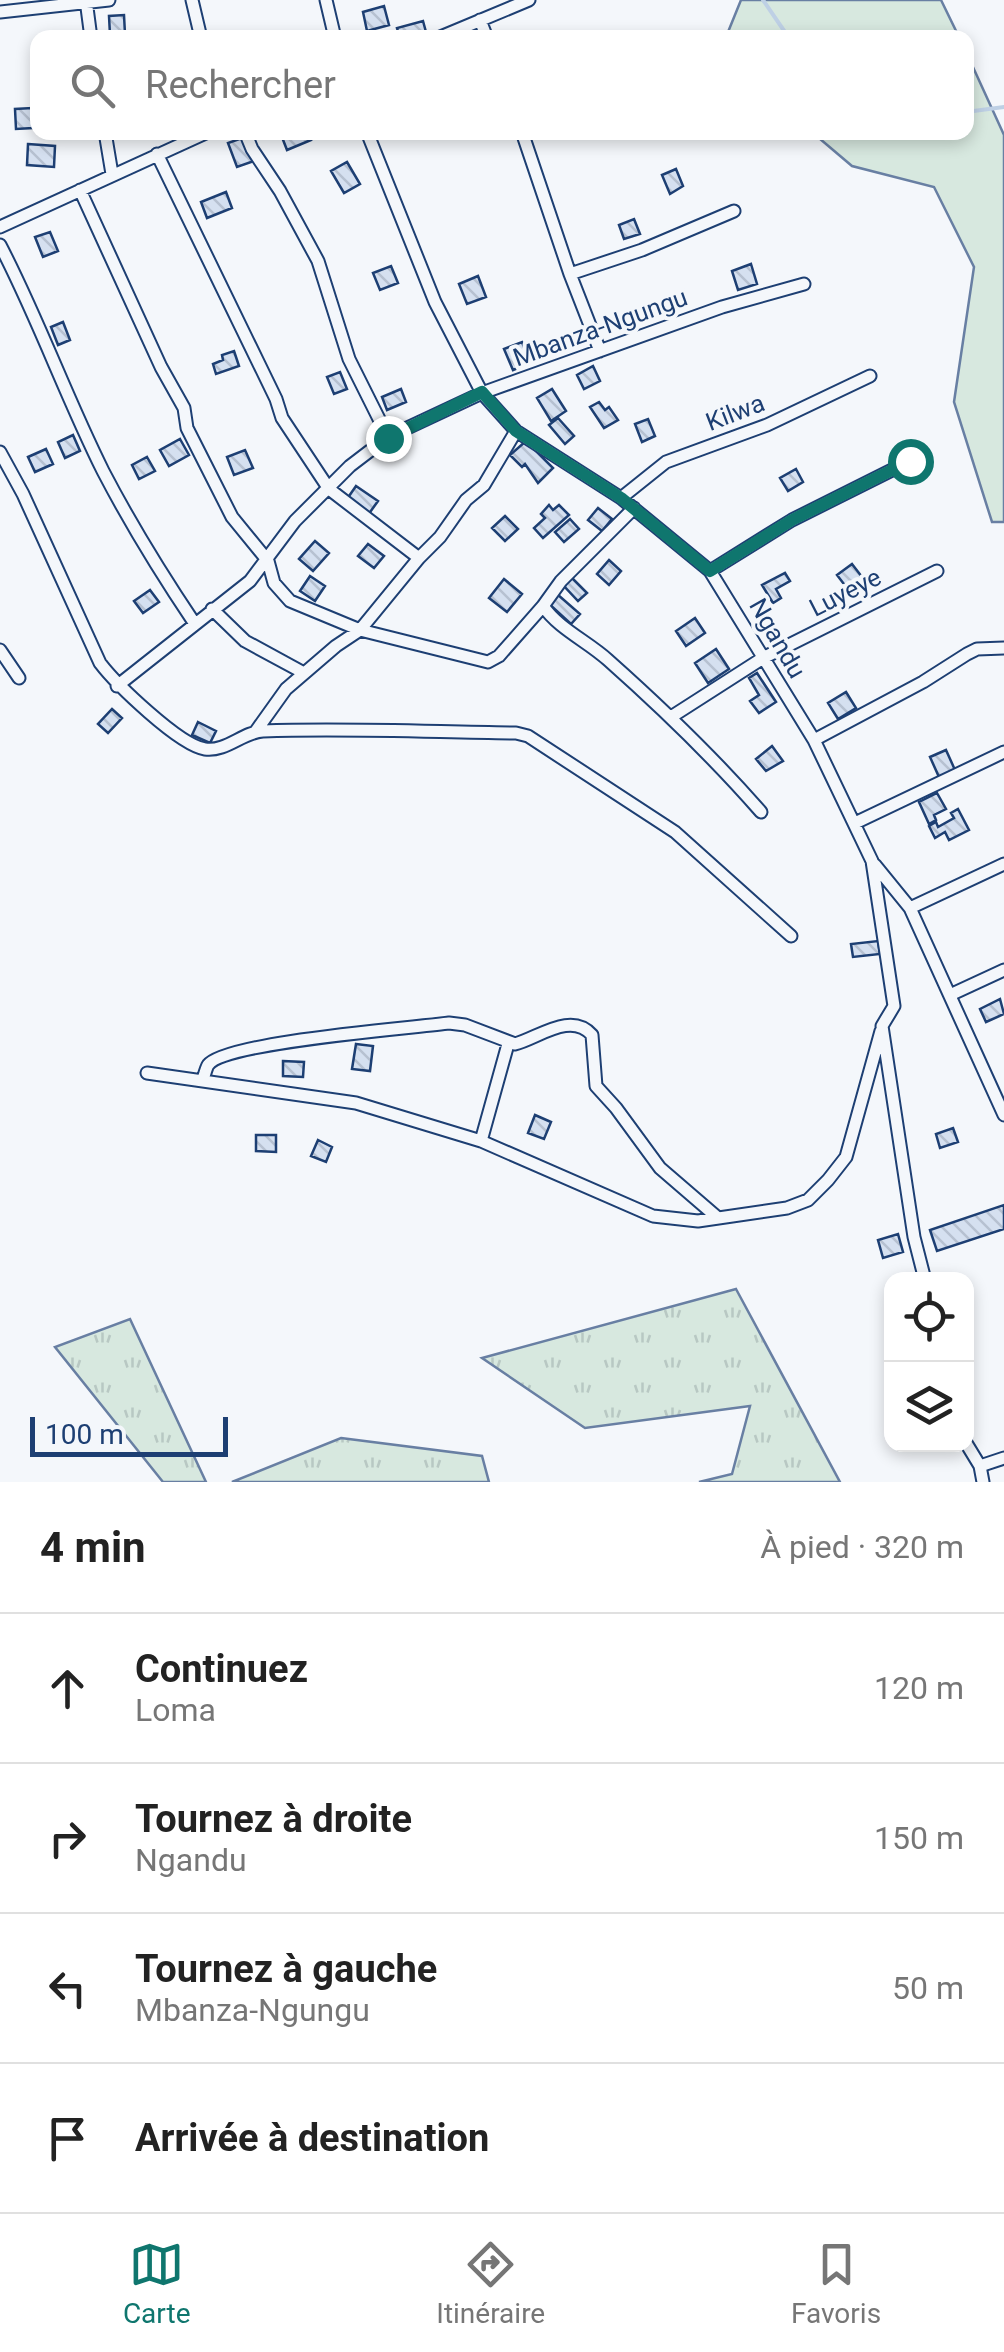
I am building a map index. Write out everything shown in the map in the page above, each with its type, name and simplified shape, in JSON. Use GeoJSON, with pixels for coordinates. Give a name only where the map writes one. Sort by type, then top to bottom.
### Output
{"type":"FeatureCollection","features":[{"type":"Feature","properties":{"kind":"street"},"geometry":{"type":"LineString","coordinates":[[0,12],[110,0]]}},
{"type":"Feature","properties":{"kind":"street"},"geometry":{"type":"LineString","coordinates":[[192,0],[199,30]]}},
{"type":"Feature","properties":{"kind":"street"},"geometry":{"type":"LineString","coordinates":[[326,0],[333,30]]}},
{"type":"Feature","properties":{"kind":"street"},"geometry":{"type":"LineString","coordinates":[[457,30],[529,0]]}},
{"type":"Feature","properties":{"kind":"street"},"geometry":{"type":"LineString","coordinates":[[86,2],[90,30]]}},
{"type":"Feature","properties":{"kind":"street"},"geometry":{"type":"LineString","coordinates":[[480,20],[484,30]]}},
{"type":"Feature","properties":{"kind":"street"},"geometry":{"type":"LineString","coordinates":[[106,140],[112,174]]}},
{"type":"Feature","properties":{"kind":"street"},"geometry":{"type":"LineString","coordinates":[[0,226],[189,140]]}},
{"type":"Feature","properties":{"kind":"street"},"geometry":{"type":"LineString","coordinates":[[248,140],[318,261],[349,358],[388,438]]}},
{"type":"Feature","properties":{"kind":"street","name":"Ngandu"},"geometry":{"type":"LineString","coordinates":[[370,140],[435,302],[482,392],[516,431],[621,498],[710,571],[814,740],[855,822],[872,862],[894,1006],[882,1026],[914,1237],[923,1272]]}},
{"type":"Feature","properties":{"kind":"street"},"geometry":{"type":"LineString","coordinates":[[525,140],[600,351]]}},
{"type":"Feature","properties":{"kind":"street"},"geometry":{"type":"LineString","coordinates":[[156,154],[282,418],[329,489],[419,558]]}},
{"type":"Feature","properties":{"kind":"street"},"geometry":{"type":"LineString","coordinates":[[80,190],[232,517],[268,561],[274,583],[290,601],[360,630],[488,662],[498,656],[561,580],[634,508]]}},
{"type":"Feature","properties":{"kind":"street"},"geometry":{"type":"LineString","coordinates":[[570,274],[642,250],[734,211]]}},
{"type":"Feature","properties":{"kind":"street"},"geometry":{"type":"LineString","coordinates":[[0,245],[105,474],[195,624]]}},
{"type":"Feature","properties":{"kind":"street","name":"Mbanza-Ngungu"},"geometry":{"type":"LineString","coordinates":[[117,686],[250,581],[295,521],[350,466],[388,438],[482,392],[722,307],[804,284]]}},
{"type":"Feature","properties":{"kind":"street","name":"Kilwa"},"geometry":{"type":"LineString","coordinates":[[621,498],[666,462],[767,425],[870,376]]}},
{"type":"Feature","properties":{"kind":"street"},"geometry":{"type":"LineString","coordinates":[[256,731],[273,704],[304,673],[360,630],[440,537],[466,500],[484,485],[516,431]]}},
{"type":"Feature","properties":{"kind":"street"},"geometry":{"type":"LineString","coordinates":[[0,452],[100,663],[117,686],[189,742],[203,749],[217,749],[256,731],[528,736],[675,832],[791,936]]}},
{"type":"Feature","properties":{"kind":"street"},"geometry":{"type":"LineString","coordinates":[[710,571],[792,520],[910,461]]}},
{"type":"Feature","properties":{"kind":"street","name":"Luyeye"},"geometry":{"type":"LineString","coordinates":[[671,717],[763,658],[937,570]]}},
{"type":"Feature","properties":{"kind":"street"},"geometry":{"type":"LineString","coordinates":[[542,606],[552,619],[596,649],[671,717],[718,762],[761,812]]}},
{"type":"Feature","properties":{"kind":"street"},"geometry":{"type":"LineString","coordinates":[[212,609],[246,641],[304,673]]}},
{"type":"Feature","properties":{"kind":"street"},"geometry":{"type":"LineString","coordinates":[[814,740],[967,654],[1004,648]]}},
{"type":"Feature","properties":{"kind":"street"},"geometry":{"type":"LineString","coordinates":[[0,650],[19,678]]}},
{"type":"Feature","properties":{"kind":"street"},"geometry":{"type":"LineString","coordinates":[[855,822],[1004,752]]}},
{"type":"Feature","properties":{"kind":"street"},"geometry":{"type":"LineString","coordinates":[[872,862],[910,908],[1004,1115]]}},
{"type":"Feature","properties":{"kind":"street"},"geometry":{"type":"LineString","coordinates":[[910,908],[1004,864]]}},
{"type":"Feature","properties":{"kind":"street"},"geometry":{"type":"LineString","coordinates":[[950,995],[1004,970]]}},
{"type":"Feature","properties":{"kind":"street"},"geometry":{"type":"LineString","coordinates":[[203,1080],[211,1062],[224,1055],[275,1043],[449,1024],[479,1030],[508,1044],[562,1026],[588,1030],[592,1036],[596,1086],[660,1168],[718,1218]]}},
{"type":"Feature","properties":{"kind":"street"},"geometry":{"type":"LineString","coordinates":[[147,1073],[356,1102],[481,1141],[654,1216],[698,1221],[787,1208],[808,1200],[828,1180],[846,1157],[882,1026]]}},
{"type":"Feature","properties":{"kind":"street"},"geometry":{"type":"LineString","coordinates":[[481,1141],[508,1044]]}},
{"type":"Feature","properties":{"kind":"street"},"geometry":{"type":"LineString","coordinates":[[971,1452],[983,1482]]}},
{"type":"Feature","properties":{"kind":"street"},"geometry":{"type":"LineString","coordinates":[[980,1466],[1004,1458]]}},
{"type":"Feature","properties":{"kind":"green space"},"geometry":{"type":"Polygon","coordinates":[[[741,0],[941,0],[956,30],[729,30],[741,0]]]}},
{"type":"Feature","properties":{"kind":"green space"},"geometry":{"type":"Polygon","coordinates":[[[974,69],[1004,135],[1004,522],[992,522],[954,402],[974,267],[934,187],[852,166],[821,140],[974,140],[974,69]]]}},
{"type":"Feature","properties":{"kind":"green space"},"geometry":{"type":"Polygon","coordinates":[[[736,1289],[840,1482],[699,1482],[732,1474],[750,1406],[585,1428],[482,1358],[736,1289]]]}},
{"type":"Feature","properties":{"kind":"green space"},"geometry":{"type":"Polygon","coordinates":[[[130,1319],[206,1482],[163,1482],[55,1347],[130,1319]]]}},
{"type":"Feature","properties":{"kind":"green space"},"geometry":{"type":"Polygon","coordinates":[[[341,1438],[482,1456],[489,1482],[232,1482],[341,1438]]]}},
{"type":"Feature","properties":{"kind":"building"},"geometry":{"type":"Polygon","coordinates":[[[384,6],[389,25],[367,30],[363,12],[384,6]]]}},
{"type":"Feature","properties":{"kind":"building"},"geometry":{"type":"Polygon","coordinates":[[[124,15],[125,30],[110,30],[109,16],[124,15]]]}},
{"type":"Feature","properties":{"kind":"building"},"geometry":{"type":"Polygon","coordinates":[[[423,21],[425,30],[398,30],[423,21]]]}},
{"type":"Feature","properties":{"kind":"building"},"geometry":{"type":"Polygon","coordinates":[[[30,108],[30,128],[16,129],[15,109],[30,108]]]}},
{"type":"Feature","properties":{"kind":"building"},"geometry":{"type":"Polygon","coordinates":[[[246,140],[254,161],[237,167],[228,143],[246,140]]]}},
{"type":"Feature","properties":{"kind":"building"},"geometry":{"type":"Polygon","coordinates":[[[283,140],[311,140],[287,150],[283,140]]]}},
{"type":"Feature","properties":{"kind":"building"},"geometry":{"type":"Polygon","coordinates":[[[28,144],[55,146],[54,167],[27,165],[28,144]]]}},
{"type":"Feature","properties":{"kind":"building"},"geometry":{"type":"Polygon","coordinates":[[[347,162],[360,184],[344,193],[331,171],[347,162]]]}},
{"type":"Feature","properties":{"kind":"building"},"geometry":{"type":"Polygon","coordinates":[[[676,169],[683,186],[670,194],[662,175],[676,169]]]}},
{"type":"Feature","properties":{"kind":"building"},"geometry":{"type":"Polygon","coordinates":[[[226,192],[232,208],[207,218],[201,202],[226,192]]]}},
{"type":"Feature","properties":{"kind":"building"},"geometry":{"type":"Polygon","coordinates":[[[634,219],[640,234],[624,239],[619,225],[634,219]]]}},
{"type":"Feature","properties":{"kind":"building"},"geometry":{"type":"Polygon","coordinates":[[[50,232],[58,251],[43,257],[35,237],[50,232]]]}},
{"type":"Feature","properties":{"kind":"building"},"geometry":{"type":"Polygon","coordinates":[[[751,264],[757,284],[738,290],[732,271],[751,264]]]}},
{"type":"Feature","properties":{"kind":"building"},"geometry":{"type":"Polygon","coordinates":[[[391,266],[398,283],[380,290],[373,273],[391,266]]]}},
{"type":"Feature","properties":{"kind":"building"},"geometry":{"type":"Polygon","coordinates":[[[478,276],[486,297],[467,304],[459,284],[478,276]]]}},
{"type":"Feature","properties":{"kind":"building"},"geometry":{"type":"Polygon","coordinates":[[[63,322],[70,340],[58,345],[51,327],[63,322]]]}},
{"type":"Feature","properties":{"kind":"building"},"geometry":{"type":"Polygon","coordinates":[[[522,342],[530,363],[513,370],[504,349],[522,342]]]}},
{"type":"Feature","properties":{"kind":"building"},"geometry":{"type":"Polygon","coordinates":[[[234,351],[239,366],[216,374],[213,364],[234,351]]]}},
{"type":"Feature","properties":{"kind":"building"},"geometry":{"type":"Polygon","coordinates":[[[593,366],[600,381],[584,389],[577,375],[593,366]]]}},
{"type":"Feature","properties":{"kind":"building"},"geometry":{"type":"Polygon","coordinates":[[[340,372],[347,389],[334,394],[327,377],[340,372]]]}},
{"type":"Feature","properties":{"kind":"building"},"geometry":{"type":"Polygon","coordinates":[[[401,389],[406,402],[387,410],[382,397],[401,389]]]}},
{"type":"Feature","properties":{"kind":"building"},"geometry":{"type":"Polygon","coordinates":[[[552,389],[566,411],[551,421],[537,398],[552,389]]]}},
{"type":"Feature","properties":{"kind":"building"},"geometry":{"type":"Polygon","coordinates":[[[599,402],[605,410],[609,407],[618,420],[604,428],[590,407],[599,402]]]}},
{"type":"Feature","properties":{"kind":"building"},"geometry":{"type":"Polygon","coordinates":[[[558,418],[574,436],[565,444],[549,425],[558,418]]]}},
{"type":"Feature","properties":{"kind":"building"},"geometry":{"type":"Polygon","coordinates":[[[648,419],[655,436],[642,442],[635,424],[648,419]]]}},
{"type":"Feature","properties":{"kind":"building"},"geometry":{"type":"Polygon","coordinates":[[[73,435],[80,451],[65,458],[58,442],[73,435]]]}},
{"type":"Feature","properties":{"kind":"building"},"geometry":{"type":"Polygon","coordinates":[[[180,439],[189,455],[169,466],[160,450],[180,439]]]}},
{"type":"Feature","properties":{"kind":"building"},"geometry":{"type":"Polygon","coordinates":[[[526,441],[553,468],[538,483],[525,464],[522,467],[510,455],[526,441]]]}},
{"type":"Feature","properties":{"kind":"building"},"geometry":{"type":"Polygon","coordinates":[[[46,449],[53,464],[35,472],[28,457],[46,449]]]}},
{"type":"Feature","properties":{"kind":"building"},"geometry":{"type":"Polygon","coordinates":[[[245,450],[253,468],[234,475],[227,457],[245,450]]]}},
{"type":"Feature","properties":{"kind":"building"},"geometry":{"type":"Polygon","coordinates":[[[147,457],[155,471],[139,479],[132,465],[147,457]]]}},
{"type":"Feature","properties":{"kind":"building"},"geometry":{"type":"Polygon","coordinates":[[[796,469],[803,482],[788,491],[780,478],[796,469]]]}},
{"type":"Feature","properties":{"kind":"building"},"geometry":{"type":"Polygon","coordinates":[[[356,486],[378,501],[368,515],[347,499],[356,486]]]}},
{"type":"Feature","properties":{"kind":"building"},"geometry":{"type":"Polygon","coordinates":[[[549,505],[553,510],[559,505],[569,515],[543,538],[534,528],[545,518],[541,514],[549,505]]]}},
{"type":"Feature","properties":{"kind":"building"},"geometry":{"type":"Polygon","coordinates":[[[598,508],[612,519],[602,531],[588,520],[598,508]]]}},
{"type":"Feature","properties":{"kind":"building"},"geometry":{"type":"Polygon","coordinates":[[[505,516],[518,529],[505,541],[492,528],[505,516]]]}},
{"type":"Feature","properties":{"kind":"building"},"geometry":{"type":"Polygon","coordinates":[[[570,519],[579,529],[564,542],[555,532],[570,519]]]}},
{"type":"Feature","properties":{"kind":"building"},"geometry":{"type":"Polygon","coordinates":[[[315,541],[329,553],[313,571],[299,559],[315,541]]]}},
{"type":"Feature","properties":{"kind":"building"},"geometry":{"type":"Polygon","coordinates":[[[368,544],[384,556],[374,568],[358,556],[368,544]]]}},
{"type":"Feature","properties":{"kind":"building"},"geometry":{"type":"Polygon","coordinates":[[[609,560],[621,571],[609,585],[597,574],[609,560]]]}},
{"type":"Feature","properties":{"kind":"building"},"geometry":{"type":"Polygon","coordinates":[[[852,564],[862,577],[847,588],[837,575],[852,564]]]}},
{"type":"Feature","properties":{"kind":"building"},"geometry":{"type":"Polygon","coordinates":[[[785,573],[790,581],[776,589],[781,598],[773,603],[762,585],[785,573]]]}},
{"type":"Feature","properties":{"kind":"building"},"geometry":{"type":"Polygon","coordinates":[[[310,576],[325,586],[315,601],[300,591],[310,576]]]}},
{"type":"Feature","properties":{"kind":"building"},"geometry":{"type":"Polygon","coordinates":[[[571,577],[587,593],[578,601],[563,585],[571,577]]]}},
{"type":"Feature","properties":{"kind":"building"},"geometry":{"type":"Polygon","coordinates":[[[504,579],[522,594],[507,612],[489,598],[504,579]]]}},
{"type":"Feature","properties":{"kind":"building"},"geometry":{"type":"Polygon","coordinates":[[[150,590],[159,602],[143,613],[134,601],[150,590]]]}},
{"type":"Feature","properties":{"kind":"building"},"geometry":{"type":"Polygon","coordinates":[[[557,594],[580,614],[571,624],[548,603],[557,594]]]}},
{"type":"Feature","properties":{"kind":"building"},"geometry":{"type":"Polygon","coordinates":[[[695,618],[705,633],[686,646],[676,631],[695,618]]]}},
{"type":"Feature","properties":{"kind":"building"},"geometry":{"type":"Polygon","coordinates":[[[716,649],[729,669],[708,683],[695,663],[716,649]]]}},
{"type":"Feature","properties":{"kind":"building"},"geometry":{"type":"Polygon","coordinates":[[[757,673],[776,702],[759,713],[750,701],[759,695],[749,678],[757,673]]]}},
{"type":"Feature","properties":{"kind":"building"},"geometry":{"type":"Polygon","coordinates":[[[846,692],[856,708],[838,719],[828,703],[846,692]]]}},
{"type":"Feature","properties":{"kind":"building"},"geometry":{"type":"Polygon","coordinates":[[[112,709],[122,718],[108,733],[98,724],[112,709]]]}},
{"type":"Feature","properties":{"kind":"building"},"geometry":{"type":"Polygon","coordinates":[[[198,722],[216,731],[210,743],[192,735],[198,722]]]}},
{"type":"Feature","properties":{"kind":"building"},"geometry":{"type":"Polygon","coordinates":[[[772,746],[783,761],[766,771],[756,759],[772,746]]]}},
{"type":"Feature","properties":{"kind":"building"},"geometry":{"type":"Polygon","coordinates":[[[946,750],[955,770],[939,777],[930,757],[946,750]]]}},
{"type":"Feature","properties":{"kind":"building"},"geometry":{"type":"Polygon","coordinates":[[[937,793],[946,809],[934,815],[936,820],[929,824],[919,802],[937,793]]]}},
{"type":"Feature","properties":{"kind":"building"},"geometry":{"type":"Polygon","coordinates":[[[958,809],[969,830],[949,840],[945,832],[935,838],[929,826],[936,822],[938,827],[954,818],[951,813],[958,809]]]}},
{"type":"Feature","properties":{"kind":"building"},"geometry":{"type":"Polygon","coordinates":[[[878,941],[880,954],[853,957],[851,944],[878,941]]]}},
{"type":"Feature","properties":{"kind":"building"},"geometry":{"type":"Polygon","coordinates":[[[1000,999],[1004,1014],[986,1022],[980,1009],[1000,999]]]}},
{"type":"Feature","properties":{"kind":"building"},"geometry":{"type":"Polygon","coordinates":[[[356,1044],[373,1046],[370,1071],[352,1069],[356,1044]]]}},
{"type":"Feature","properties":{"kind":"building"},"geometry":{"type":"Polygon","coordinates":[[[283,1061],[304,1062],[303,1077],[283,1076],[283,1061]]]}},
{"type":"Feature","properties":{"kind":"building"},"geometry":{"type":"Polygon","coordinates":[[[535,1115],[551,1122],[544,1139],[528,1133],[535,1115]]]}},
{"type":"Feature","properties":{"kind":"building"},"geometry":{"type":"Polygon","coordinates":[[[953,1128],[958,1142],[940,1148],[936,1134],[953,1128]]]}},
{"type":"Feature","properties":{"kind":"building"},"geometry":{"type":"Polygon","coordinates":[[[256,1135],[276,1135],[276,1152],[256,1151],[256,1135]]]}},
{"type":"Feature","properties":{"kind":"building"},"geometry":{"type":"Polygon","coordinates":[[[318,1140],[332,1147],[326,1162],[311,1156],[318,1140]]]}},
{"type":"Feature","properties":{"kind":"building"},"geometry":{"type":"Polygon","coordinates":[[[1004,1205],[1004,1229],[937,1251],[930,1230],[1004,1205]]]}},
{"type":"Feature","properties":{"kind":"building"},"geometry":{"type":"Polygon","coordinates":[[[898,1234],[903,1252],[883,1258],[878,1240],[898,1234]]]}},
{"type":"Feature","properties":{"kind":"waterway"},"geometry":{"type":"LineString","coordinates":[[763,0],[784,30]]}},
{"type":"Feature","properties":{"kind":"waterway"},"geometry":{"type":"LineString","coordinates":[[974,111],[1004,107]]}},
{"type":"Feature","properties":{"kind":"route"},"geometry":{"type":"LineString","coordinates":[[388,438],[482,392],[516,431],[621,498],[710,571],[792,520],[910,461]]}}]}
